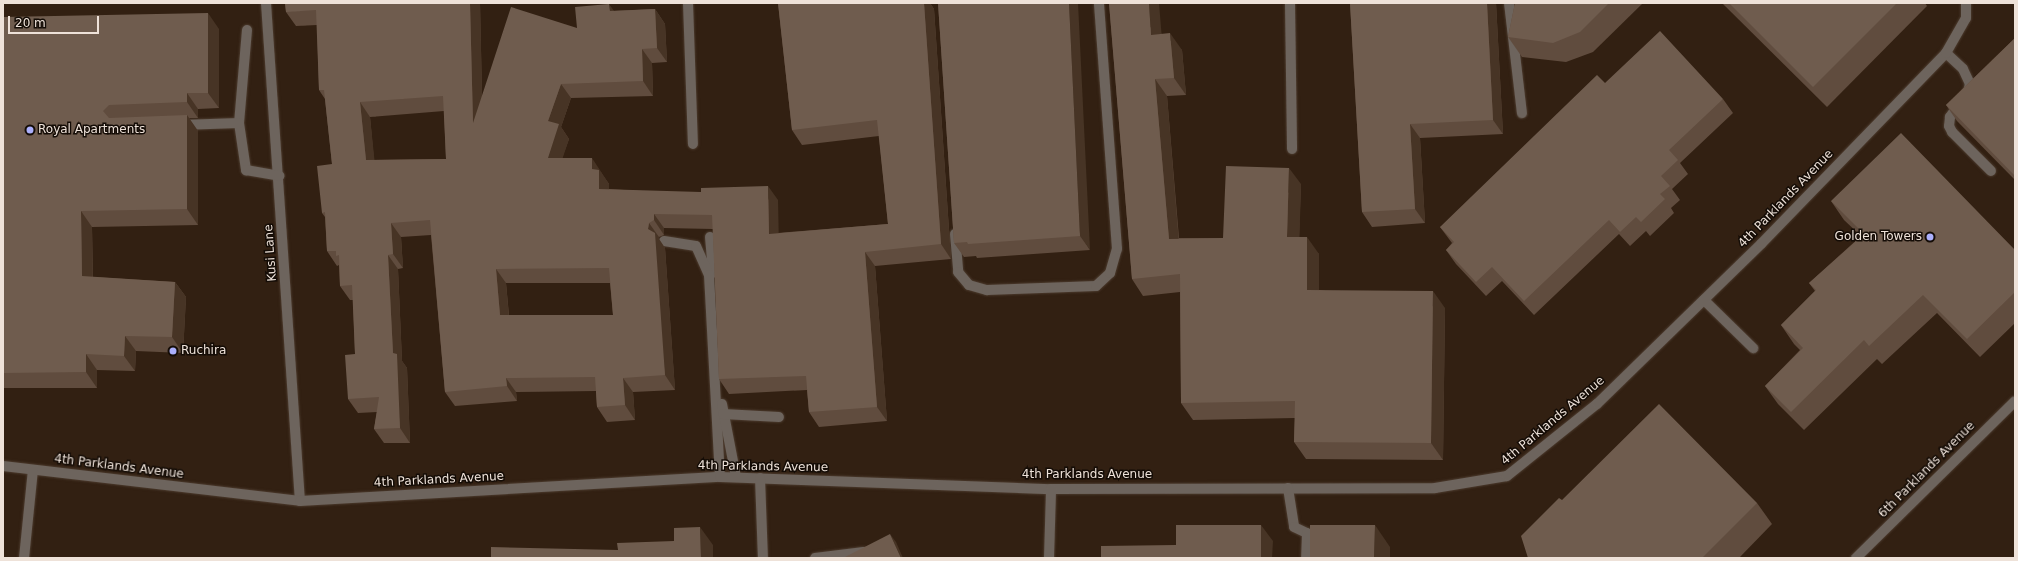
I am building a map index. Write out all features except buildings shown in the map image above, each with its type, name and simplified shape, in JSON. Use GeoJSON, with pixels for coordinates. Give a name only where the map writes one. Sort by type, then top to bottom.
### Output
{"type":"FeatureCollection","features":[{"type":"Feature","properties":{"kind":"street","name":"Kusi Lane"},"geometry":{"type":"LineString","coordinates":[[266,3],[279,176],[300,502]]}},
{"type":"Feature","properties":{"kind":"street"},"geometry":{"type":"LineString","coordinates":[[688,3],[693,144]]}},
{"type":"Feature","properties":{"kind":"street"},"geometry":{"type":"LineString","coordinates":[[954,225],[958,272],[969,285],[987,290],[1096,286],[1110,273],[1117,249],[1099,3]]}},
{"type":"Feature","properties":{"kind":"street"},"geometry":{"type":"LineString","coordinates":[[1290,3],[1292,149]]}},
{"type":"Feature","properties":{"kind":"street"},"geometry":{"type":"LineString","coordinates":[[1510,3],[1522,113]]}},
{"type":"Feature","properties":{"kind":"street","name":"4th Parklands Avenue"},"geometry":{"type":"LineString","coordinates":[[3,466],[300,502],[720,477],[1050,489],[1435,488],[1507,476],[1597,404],[1704,300],[1946,53],[1966,18],[1966,3]]}},
{"type":"Feature","properties":{"kind":"street"},"geometry":{"type":"LineString","coordinates":[[247,30],[239,123],[246,170],[279,176]]}},
{"type":"Feature","properties":{"kind":"street"},"geometry":{"type":"LineString","coordinates":[[1946,53],[1963,69],[1970,84],[1968,92],[1950,117],[1949,126],[1952,132],[1991,171]]}},
{"type":"Feature","properties":{"kind":"street"},"geometry":{"type":"LineString","coordinates":[[168,125],[239,123]]}},
{"type":"Feature","properties":{"kind":"street"},"geometry":{"type":"LineString","coordinates":[[710,237],[723,414],[736,477]]}},
{"type":"Feature","properties":{"kind":"street"},"geometry":{"type":"LineString","coordinates":[[664,241],[696,246],[709,274],[720,477]]}},
{"type":"Feature","properties":{"kind":"street"},"geometry":{"type":"LineString","coordinates":[[1704,300],[1753,348]]}},
{"type":"Feature","properties":{"kind":"street","name":"6th Parklands Avenue"},"geometry":{"type":"LineString","coordinates":[[1856,558],[2015,400]]}},
{"type":"Feature","properties":{"kind":"street"},"geometry":{"type":"LineString","coordinates":[[723,414],[779,416]]}},
{"type":"Feature","properties":{"kind":"street"},"geometry":{"type":"LineString","coordinates":[[24,558],[33,470]]}},
{"type":"Feature","properties":{"kind":"street"},"geometry":{"type":"LineString","coordinates":[[760,478],[763,558]]}},
{"type":"Feature","properties":{"kind":"street"},"geometry":{"type":"LineString","coordinates":[[1288,488],[1294,527],[1307,532],[1306,558]]}},
{"type":"Feature","properties":{"kind":"street"},"geometry":{"type":"LineString","coordinates":[[1049,558],[1050,489]]}},
{"type":"Feature","properties":{"kind":"street"},"geometry":{"type":"LineString","coordinates":[[815,558],[864,552]]}},
{"type":"Feature","properties":{"kind":"place","name":"Royal Apartments"},"geometry":{"type":"Point","coordinates":[30,130]}},
{"type":"Feature","properties":{"kind":"place","name":"Golden Towers"},"geometry":{"type":"Point","coordinates":[1930,237]}},
{"type":"Feature","properties":{"kind":"place","name":"Ruchira"},"geometry":{"type":"Point","coordinates":[173,351]}}]}
